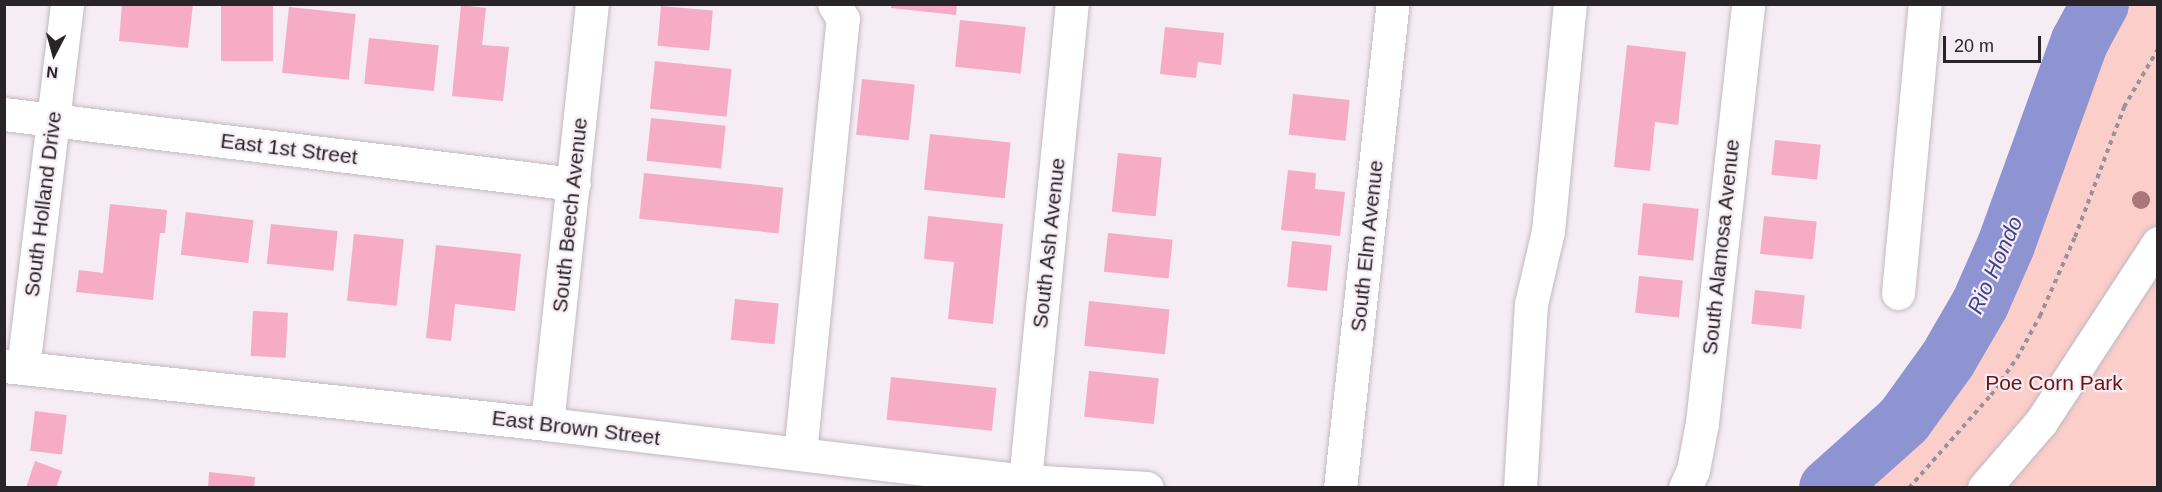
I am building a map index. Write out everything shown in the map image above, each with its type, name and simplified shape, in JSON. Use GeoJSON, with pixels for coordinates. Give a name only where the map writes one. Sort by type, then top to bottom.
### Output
{"type":"FeatureCollection","features":[{"type":"Feature","properties":{"kind":"street","name":"South Holland Drive"},"geometry":{"type":"LineString","coordinates":[[14,367],[53,120],[67,4]]}},
{"type":"Feature","properties":{"kind":"street","name":"South Beech Avenue"},"geometry":{"type":"LineString","coordinates":[[547,424],[592,4]]}},
{"type":"Feature","properties":{"kind":"street"},"geometry":{"type":"LineString","coordinates":[[800,454],[843,19],[834,4]]}},
{"type":"Feature","properties":{"kind":"street","name":"South Ash Avenue"},"geometry":{"type":"LineString","coordinates":[[1025,481],[1072,4]]}},
{"type":"Feature","properties":{"kind":"street","name":"South Elm Avenue"},"geometry":{"type":"LineString","coordinates":[[1340,488],[1393,4]]}},
{"type":"Feature","properties":{"kind":"street"},"geometry":{"type":"LineString","coordinates":[[1520,488],[1531,304],[1548,231],[1570,4]]}},
{"type":"Feature","properties":{"kind":"street","name":"South Alamosa Avenue"},"geometry":{"type":"LineString","coordinates":[[1684,488],[1693,470],[1702,423],[1748,4]]}},
{"type":"Feature","properties":{"kind":"street"},"geometry":{"type":"LineString","coordinates":[[1898,293],[1924,4]]}},
{"type":"Feature","properties":{"kind":"street","name":"East 1st Street"},"geometry":{"type":"LineString","coordinates":[[4,114],[574,184]]}},
{"type":"Feature","properties":{"kind":"street"},"geometry":{"type":"LineString","coordinates":[[1984,488],[2041,422],[2157,243]]}},
{"type":"Feature","properties":{"kind":"street","name":"East Brown Street"},"geometry":{"type":"LineString","coordinates":[[14,367],[547,424],[1025,481],[1147,488]]}},
{"type":"Feature","properties":{"kind":"path"},"geometry":{"type":"LineString","coordinates":[[1909,488],[1991,395],[2017,358],[2040,316],[2075,237],[2124,107],[2157,49]]}},
{"type":"Feature","properties":{"kind":"green space","name":"Poe Corn Park"},"geometry":{"type":"Polygon","coordinates":[[[2100,5],[2157,5],[2157,487],[1828,488],[1904,420],[1948,359],[1980,304],[2006,245],[2080,41],[2100,5]]]}},
{"type":"Feature","properties":{"kind":"building"},"geometry":{"type":"Polygon","coordinates":[[[122,4],[193,4],[188,48],[119,41],[122,4]]]}},
{"type":"Feature","properties":{"kind":"building"},"geometry":{"type":"Polygon","coordinates":[[[221,4],[273,4],[273,61],[221,61],[221,4]]]}},
{"type":"Feature","properties":{"kind":"building"},"geometry":{"type":"Polygon","coordinates":[[[891,4],[957,4],[956,15],[891,8],[891,4]]]}},
{"type":"Feature","properties":{"kind":"building"},"geometry":{"type":"Polygon","coordinates":[[[461,5],[486,8],[482,45],[509,47],[503,101],[452,96],[461,5]]]}},
{"type":"Feature","properties":{"kind":"building"},"geometry":{"type":"Polygon","coordinates":[[[661,6],[713,11],[709,50],[658,46],[661,6]]]}},
{"type":"Feature","properties":{"kind":"building"},"geometry":{"type":"Polygon","coordinates":[[[289,7],[356,14],[349,80],[282,73],[289,7]]]}},
{"type":"Feature","properties":{"kind":"building"},"geometry":{"type":"Polygon","coordinates":[[[960,20],[1026,27],[1021,74],[955,67],[960,20]]]}},
{"type":"Feature","properties":{"kind":"building"},"geometry":{"type":"Polygon","coordinates":[[[1165,27],[1224,33],[1221,65],[1198,62],[1196,78],[1160,74],[1165,27]]]}},
{"type":"Feature","properties":{"kind":"building"},"geometry":{"type":"Polygon","coordinates":[[[369,38],[439,45],[434,91],[364,84],[369,38]]]}},
{"type":"Feature","properties":{"kind":"building"},"geometry":{"type":"Polygon","coordinates":[[[1627,45],[1686,52],[1678,125],[1655,122],[1650,171],[1614,167],[1627,45]]]}},
{"type":"Feature","properties":{"kind":"building"},"geometry":{"type":"Polygon","coordinates":[[[655,61],[732,69],[727,117],[650,109],[655,61]]]}},
{"type":"Feature","properties":{"kind":"building"},"geometry":{"type":"Polygon","coordinates":[[[862,79],[915,85],[909,140],[856,135],[862,79]]]}},
{"type":"Feature","properties":{"kind":"building"},"geometry":{"type":"Polygon","coordinates":[[[1293,94],[1350,100],[1345,141],[1289,135],[1293,94]]]}},
{"type":"Feature","properties":{"kind":"building"},"geometry":{"type":"Polygon","coordinates":[[[651,118],[726,126],[721,169],[647,161],[651,118]]]}},
{"type":"Feature","properties":{"kind":"building"},"geometry":{"type":"Polygon","coordinates":[[[930,134],[1011,142],[1005,198],[924,190],[930,134]]]}},
{"type":"Feature","properties":{"kind":"building"},"geometry":{"type":"Polygon","coordinates":[[[1775,140],[1821,145],[1817,180],[1771,175],[1775,140]]]}},
{"type":"Feature","properties":{"kind":"building"},"geometry":{"type":"Polygon","coordinates":[[[1118,153],[1162,158],[1156,216],[1112,212],[1118,153]]]}},
{"type":"Feature","properties":{"kind":"building"},"geometry":{"type":"Polygon","coordinates":[[[1288,170],[1316,173],[1315,189],[1345,192],[1340,236],[1281,230],[1288,170]]]}},
{"type":"Feature","properties":{"kind":"building"},"geometry":{"type":"Polygon","coordinates":[[[644,173],[783,188],[778,233],[639,219],[644,173]]]}},
{"type":"Feature","properties":{"kind":"building"},"geometry":{"type":"Polygon","coordinates":[[[1643,203],[1699,209],[1693,261],[1638,255],[1643,203]]]}},
{"type":"Feature","properties":{"kind":"building"},"geometry":{"type":"Polygon","coordinates":[[[110,204],[167,210],[165,233],[160,233],[153,300],[76,292],[79,270],[103,273],[110,204]]]}},
{"type":"Feature","properties":{"kind":"building"},"geometry":{"type":"Polygon","coordinates":[[[186,212],[253,220],[248,263],[181,255],[186,212]]]}},
{"type":"Feature","properties":{"kind":"building"},"geometry":{"type":"Polygon","coordinates":[[[928,216],[1003,224],[993,324],[948,319],[954,262],[924,259],[928,216]]]}},
{"type":"Feature","properties":{"kind":"building"},"geometry":{"type":"Polygon","coordinates":[[[1764,216],[1817,222],[1813,259],[1760,254],[1764,216]]]}},
{"type":"Feature","properties":{"kind":"building"},"geometry":{"type":"Polygon","coordinates":[[[271,224],[338,231],[333,271],[267,264],[271,224]]]}},
{"type":"Feature","properties":{"kind":"building"},"geometry":{"type":"Polygon","coordinates":[[[1108,233],[1173,240],[1169,279],[1104,272],[1108,233]]]}},
{"type":"Feature","properties":{"kind":"building"},"geometry":{"type":"Polygon","coordinates":[[[354,234],[404,239],[397,306],[347,301],[354,234]]]}},
{"type":"Feature","properties":{"kind":"building"},"geometry":{"type":"Polygon","coordinates":[[[1292,241],[1332,245],[1327,291],[1287,287],[1292,241]]]}},
{"type":"Feature","properties":{"kind":"building"},"geometry":{"type":"Polygon","coordinates":[[[436,245],[521,254],[515,311],[455,304],[451,341],[426,338],[436,245]]]}},
{"type":"Feature","properties":{"kind":"building"},"geometry":{"type":"Polygon","coordinates":[[[1639,276],[1683,281],[1679,317],[1635,313],[1639,276]]]}},
{"type":"Feature","properties":{"kind":"building"},"geometry":{"type":"Polygon","coordinates":[[[1755,290],[1805,295],[1801,329],[1751,324],[1755,290]]]}},
{"type":"Feature","properties":{"kind":"building"},"geometry":{"type":"Polygon","coordinates":[[[735,299],[779,304],[774,344],[731,340],[735,299]]]}},
{"type":"Feature","properties":{"kind":"building"},"geometry":{"type":"Polygon","coordinates":[[[1089,301],[1170,309],[1165,354],[1084,346],[1089,301]]]}},
{"type":"Feature","properties":{"kind":"building"},"geometry":{"type":"Polygon","coordinates":[[[253,311],[288,313],[286,358],[251,356],[253,311]]]}},
{"type":"Feature","properties":{"kind":"building"},"geometry":{"type":"Polygon","coordinates":[[[1089,371],[1159,378],[1154,424],[1084,417],[1089,371]]]}},
{"type":"Feature","properties":{"kind":"building"},"geometry":{"type":"Polygon","coordinates":[[[891,377],[996,388],[992,431],[887,420],[891,377]]]}},
{"type":"Feature","properties":{"kind":"building"},"geometry":{"type":"Polygon","coordinates":[[[35,411],[67,415],[62,455],[30,451],[35,411]]]}},
{"type":"Feature","properties":{"kind":"building"},"geometry":{"type":"Polygon","coordinates":[[[35,461],[62,471],[56,488],[26,488],[35,461]]]}},
{"type":"Feature","properties":{"kind":"building"},"geometry":{"type":"Polygon","coordinates":[[[209,472],[255,477],[254,488],[208,488],[209,472]]]}},
{"type":"Feature","properties":{"kind":"waterway","name":"Rio Hondo"},"geometry":{"type":"LineString","coordinates":[[1828,488],[1904,420],[1948,359],[1980,304],[2006,245],[2080,41],[2100,4]]}}]}
